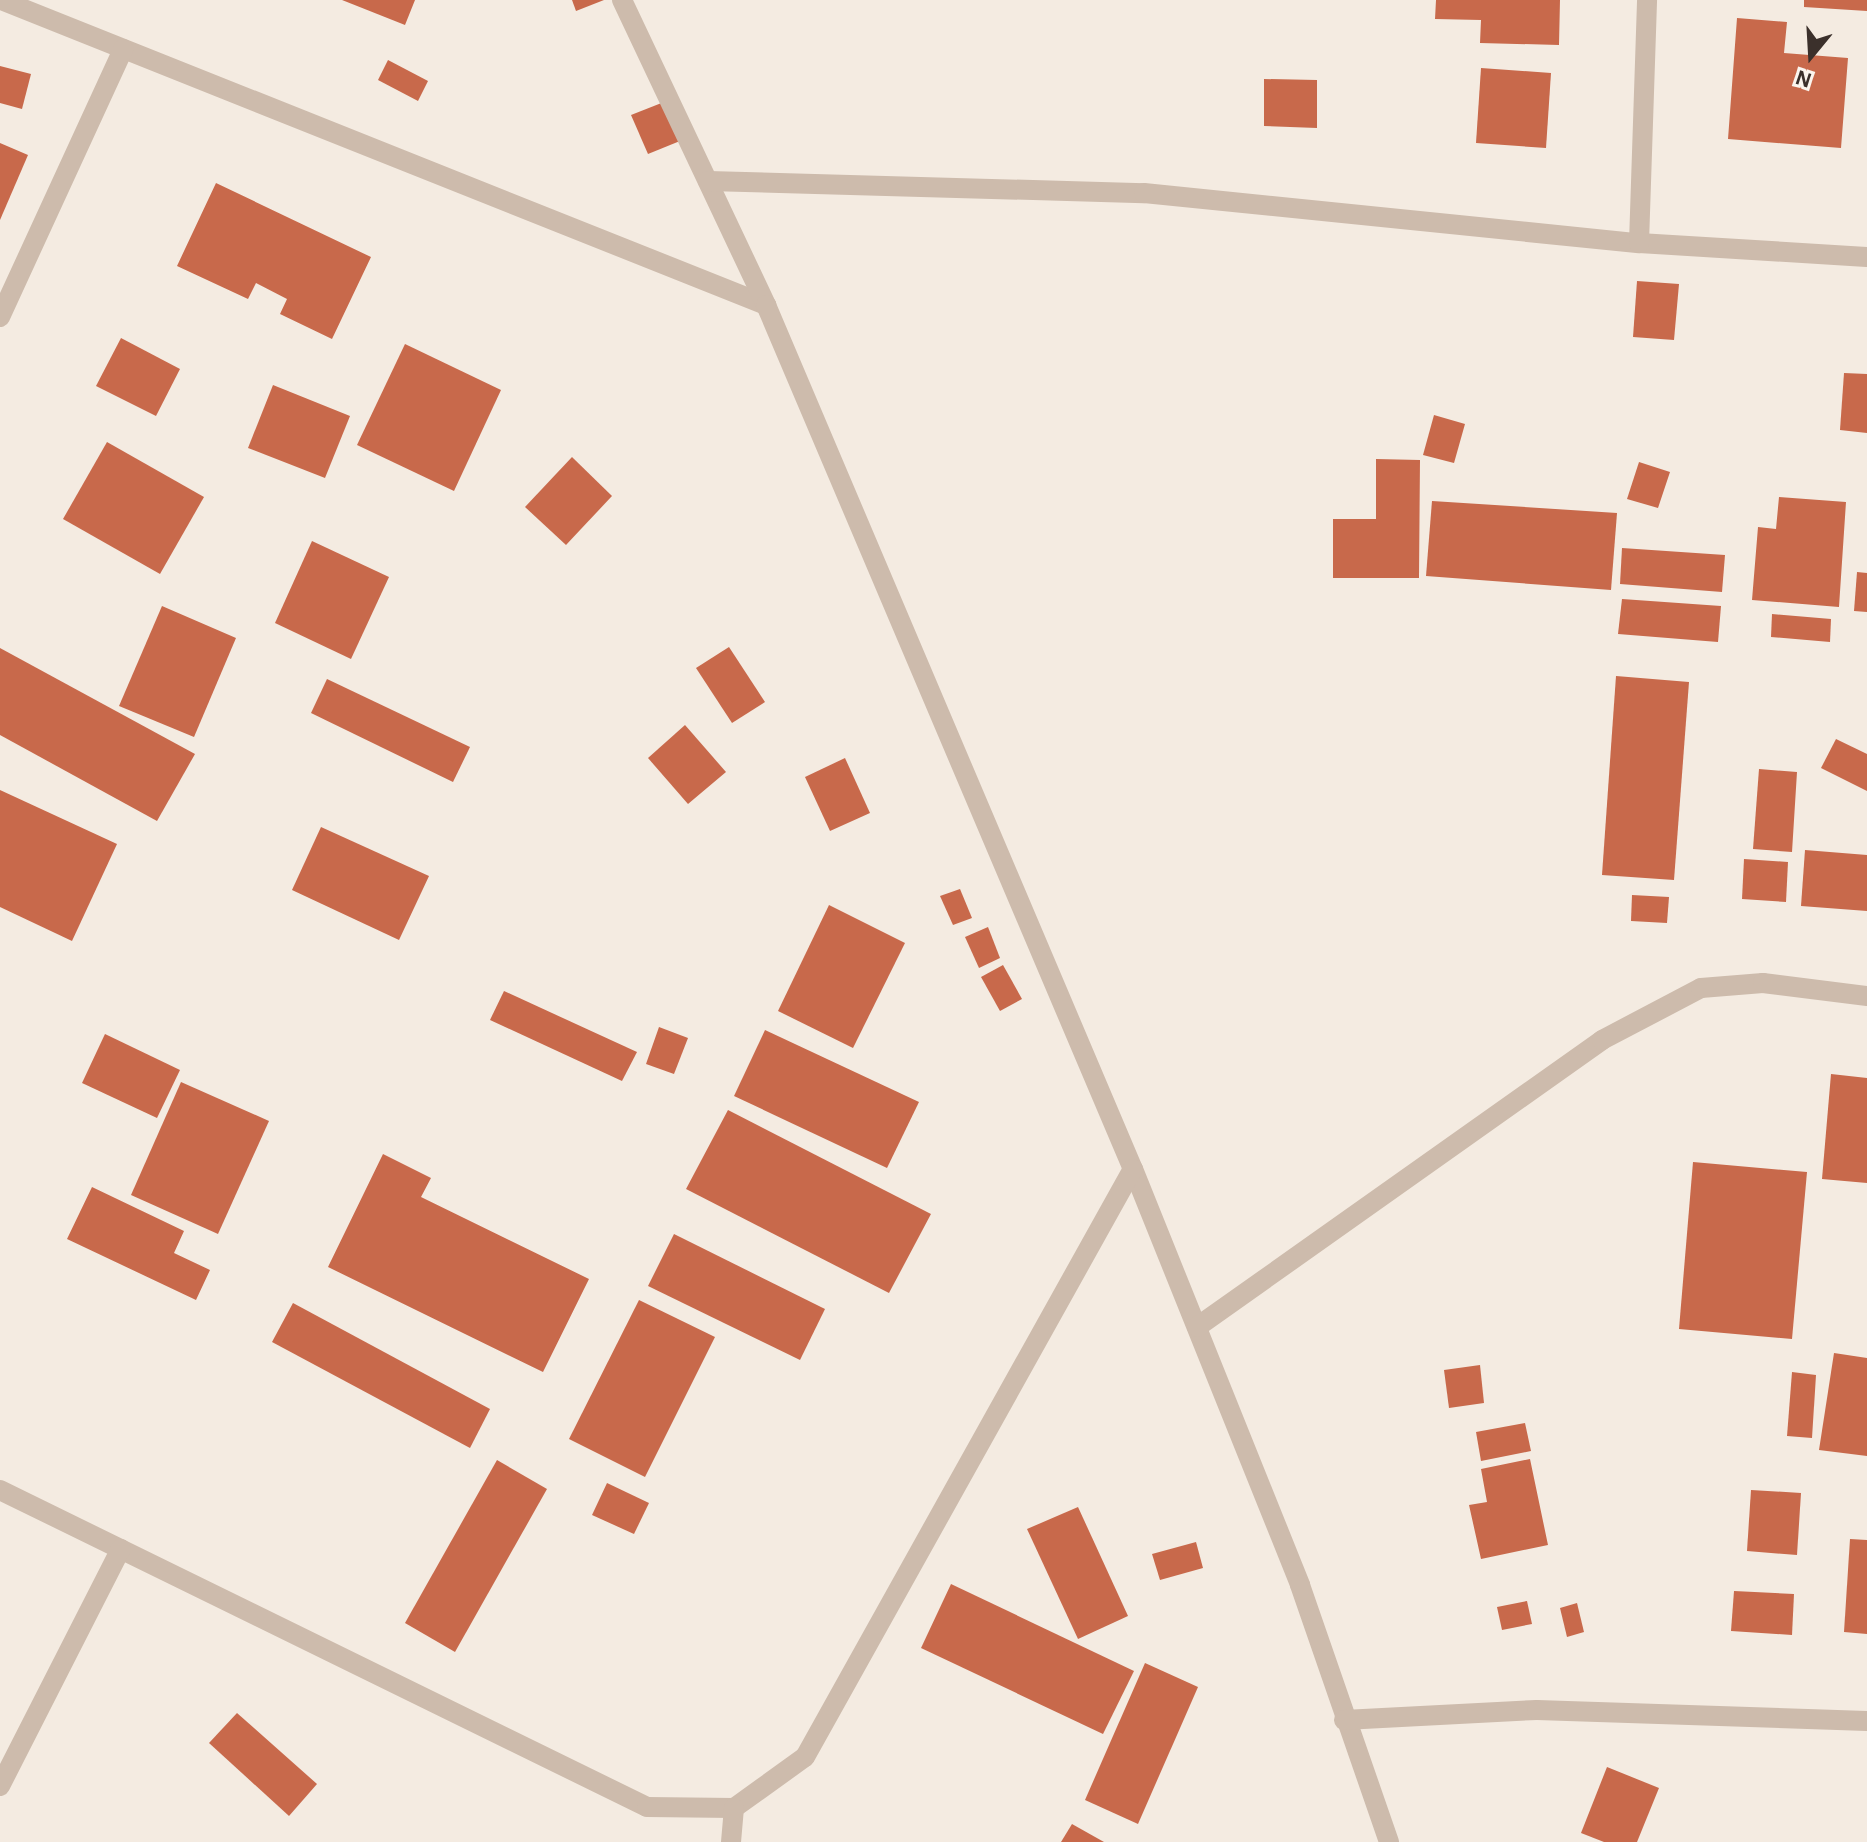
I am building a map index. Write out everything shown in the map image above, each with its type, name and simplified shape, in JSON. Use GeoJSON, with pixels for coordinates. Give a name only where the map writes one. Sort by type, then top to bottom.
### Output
{"type":"FeatureCollection","features":[{"type":"Feature","properties":{"kind":"street"},"geometry":{"type":"LineString","coordinates":[[1,0],[766,305]]}},
{"type":"Feature","properties":{"kind":"street"},"geometry":{"type":"LineString","coordinates":[[622,0],[766,305],[1133,1169],[1300,1585],[1344,1720],[1389,1842]]}},
{"type":"Feature","properties":{"kind":"street"},"geometry":{"type":"LineString","coordinates":[[1639,243],[1647,0]]}},
{"type":"Feature","properties":{"kind":"street"},"geometry":{"type":"LineString","coordinates":[[0,317],[123,49]]}},
{"type":"Feature","properties":{"kind":"street"},"geometry":{"type":"LineString","coordinates":[[708,181],[1144,193],[1639,243],[1867,257]]}},
{"type":"Feature","properties":{"kind":"street"},"geometry":{"type":"LineString","coordinates":[[1197,1327],[1602,1040],[1701,988],[1763,983],[1867,996]]}},
{"type":"Feature","properties":{"kind":"street"},"geometry":{"type":"LineString","coordinates":[[0,1490],[647,1807],[734,1808],[805,1757],[1133,1169]]}},
{"type":"Feature","properties":{"kind":"street"},"geometry":{"type":"LineString","coordinates":[[0,1786],[121,1549]]}},
{"type":"Feature","properties":{"kind":"street"},"geometry":{"type":"LineString","coordinates":[[1344,1720],[1537,1710],[1867,1721]]}},
{"type":"Feature","properties":{"kind":"street"},"geometry":{"type":"LineString","coordinates":[[731,1842],[734,1808]]}},
{"type":"Feature","properties":{"kind":"building"},"geometry":{"type":"Polygon","coordinates":[[[342,0],[415,0],[405,25],[342,0]]]}},
{"type":"Feature","properties":{"kind":"building"},"geometry":{"type":"Polygon","coordinates":[[[572,0],[604,0],[576,11],[572,0]]]}},
{"type":"Feature","properties":{"kind":"building"},"geometry":{"type":"Polygon","coordinates":[[[1436,0],[1560,0],[1559,45],[1480,43],[1481,20],[1435,19],[1436,0]]]}},
{"type":"Feature","properties":{"kind":"building"},"geometry":{"type":"Polygon","coordinates":[[[1804,0],[1867,0],[1867,11],[1804,7],[1804,0]]]}},
{"type":"Feature","properties":{"kind":"building"},"geometry":{"type":"Polygon","coordinates":[[[1737,18],[1787,22],[1784,53],[1848,58],[1841,148],[1728,139],[1737,18]]]}},
{"type":"Feature","properties":{"kind":"building"},"geometry":{"type":"Polygon","coordinates":[[[388,60],[428,81],[418,101],[378,80],[388,60]]]}},
{"type":"Feature","properties":{"kind":"building"},"geometry":{"type":"Polygon","coordinates":[[[0,66],[31,74],[22,109],[0,103],[0,66]]]}},
{"type":"Feature","properties":{"kind":"building"},"geometry":{"type":"Polygon","coordinates":[[[1481,68],[1551,73],[1546,148],[1476,143],[1481,68]]]}},
{"type":"Feature","properties":{"kind":"building"},"geometry":{"type":"Polygon","coordinates":[[[1264,79],[1317,80],[1317,128],[1264,126],[1264,79]]]}},
{"type":"Feature","properties":{"kind":"building"},"geometry":{"type":"Polygon","coordinates":[[[664,102],[680,141],[648,154],[631,115],[664,102]]]}},
{"type":"Feature","properties":{"kind":"building"},"geometry":{"type":"Polygon","coordinates":[[[0,143],[28,155],[0,220],[0,143]]]}},
{"type":"Feature","properties":{"kind":"building"},"geometry":{"type":"Polygon","coordinates":[[[216,183],[371,257],[332,339],[280,314],[287,299],[256,283],[248,299],[177,266],[216,183]]]}},
{"type":"Feature","properties":{"kind":"building"},"geometry":{"type":"Polygon","coordinates":[[[1637,281],[1679,284],[1674,340],[1633,337],[1637,281]]]}},
{"type":"Feature","properties":{"kind":"building"},"geometry":{"type":"Polygon","coordinates":[[[121,338],[180,369],[156,416],[96,386],[121,338]]]}},
{"type":"Feature","properties":{"kind":"building"},"geometry":{"type":"Polygon","coordinates":[[[405,344],[501,390],[454,491],[357,445],[405,344]]]}},
{"type":"Feature","properties":{"kind":"building"},"geometry":{"type":"Polygon","coordinates":[[[1844,373],[1867,374],[1867,433],[1840,430],[1844,373]]]}},
{"type":"Feature","properties":{"kind":"building"},"geometry":{"type":"Polygon","coordinates":[[[273,385],[350,416],[325,478],[248,448],[273,385]]]}},
{"type":"Feature","properties":{"kind":"building"},"geometry":{"type":"Polygon","coordinates":[[[1434,415],[1465,424],[1454,463],[1423,455],[1434,415]]]}},
{"type":"Feature","properties":{"kind":"building"},"geometry":{"type":"Polygon","coordinates":[[[107,442],[204,497],[160,574],[63,519],[107,442]]]}},
{"type":"Feature","properties":{"kind":"building"},"geometry":{"type":"Polygon","coordinates":[[[572,457],[612,496],[566,545],[525,507],[572,457]]]}},
{"type":"Feature","properties":{"kind":"building"},"geometry":{"type":"Polygon","coordinates":[[[1376,459],[1420,460],[1419,578],[1333,578],[1333,519],[1376,519],[1376,459]]]}},
{"type":"Feature","properties":{"kind":"building"},"geometry":{"type":"Polygon","coordinates":[[[1639,462],[1670,472],[1658,508],[1627,499],[1639,462]]]}},
{"type":"Feature","properties":{"kind":"building"},"geometry":{"type":"Polygon","coordinates":[[[1779,497],[1846,502],[1839,607],[1752,600],[1758,527],[1776,529],[1779,497]]]}},
{"type":"Feature","properties":{"kind":"building"},"geometry":{"type":"Polygon","coordinates":[[[1432,501],[1617,513],[1611,590],[1426,576],[1432,501]]]}},
{"type":"Feature","properties":{"kind":"building"},"geometry":{"type":"Polygon","coordinates":[[[312,541],[389,577],[351,659],[275,623],[312,541]]]}},
{"type":"Feature","properties":{"kind":"building"},"geometry":{"type":"Polygon","coordinates":[[[1622,548],[1725,555],[1722,592],[1620,584],[1622,548]]]}},
{"type":"Feature","properties":{"kind":"building"},"geometry":{"type":"Polygon","coordinates":[[[1857,572],[1867,573],[1867,612],[1854,611],[1857,572]]]}},
{"type":"Feature","properties":{"kind":"building"},"geometry":{"type":"Polygon","coordinates":[[[1622,599],[1721,606],[1718,642],[1618,634],[1622,599]]]}},
{"type":"Feature","properties":{"kind":"building"},"geometry":{"type":"Polygon","coordinates":[[[162,606],[236,638],[194,737],[119,706],[162,606]]]}},
{"type":"Feature","properties":{"kind":"building"},"geometry":{"type":"Polygon","coordinates":[[[1772,614],[1831,619],[1830,642],[1771,637],[1772,614]]]}},
{"type":"Feature","properties":{"kind":"building"},"geometry":{"type":"Polygon","coordinates":[[[729,647],[765,702],[732,723],[696,668],[729,647]]]}},
{"type":"Feature","properties":{"kind":"building"},"geometry":{"type":"Polygon","coordinates":[[[0,648],[195,754],[157,821],[0,735],[0,648]]]}},
{"type":"Feature","properties":{"kind":"building"},"geometry":{"type":"Polygon","coordinates":[[[1616,676],[1689,682],[1674,880],[1602,875],[1616,676]]]}},
{"type":"Feature","properties":{"kind":"building"},"geometry":{"type":"Polygon","coordinates":[[[327,679],[470,747],[453,782],[311,713],[327,679]]]}},
{"type":"Feature","properties":{"kind":"building"},"geometry":{"type":"Polygon","coordinates":[[[685,725],[726,772],[688,804],[648,758],[685,725]]]}},
{"type":"Feature","properties":{"kind":"building"},"geometry":{"type":"Polygon","coordinates":[[[1836,739],[1867,754],[1867,791],[1821,768],[1836,739]]]}},
{"type":"Feature","properties":{"kind":"building"},"geometry":{"type":"Polygon","coordinates":[[[845,758],[870,813],[830,831],[805,777],[845,758]]]}},
{"type":"Feature","properties":{"kind":"building"},"geometry":{"type":"Polygon","coordinates":[[[1759,769],[1797,772],[1792,852],[1753,849],[1759,769]]]}},
{"type":"Feature","properties":{"kind":"building"},"geometry":{"type":"Polygon","coordinates":[[[0,790],[117,844],[72,941],[0,907],[0,790]]]}},
{"type":"Feature","properties":{"kind":"building"},"geometry":{"type":"Polygon","coordinates":[[[321,827],[429,876],[399,940],[292,890],[321,827]]]}},
{"type":"Feature","properties":{"kind":"building"},"geometry":{"type":"Polygon","coordinates":[[[1805,850],[1867,855],[1867,911],[1801,906],[1805,850]]]}},
{"type":"Feature","properties":{"kind":"building"},"geometry":{"type":"Polygon","coordinates":[[[1744,859],[1788,862],[1786,902],[1742,899],[1744,859]]]}},
{"type":"Feature","properties":{"kind":"building"},"geometry":{"type":"Polygon","coordinates":[[[960,889],[972,918],[953,925],[940,896],[960,889]]]}},
{"type":"Feature","properties":{"kind":"building"},"geometry":{"type":"Polygon","coordinates":[[[1632,895],[1669,897],[1667,923],[1631,921],[1632,895]]]}},
{"type":"Feature","properties":{"kind":"building"},"geometry":{"type":"Polygon","coordinates":[[[829,905],[905,943],[853,1048],[778,1011],[829,905]]]}},
{"type":"Feature","properties":{"kind":"building"},"geometry":{"type":"Polygon","coordinates":[[[988,927],[1000,958],[979,968],[965,937],[988,927]]]}},
{"type":"Feature","properties":{"kind":"building"},"geometry":{"type":"Polygon","coordinates":[[[1003,965],[1022,999],[1000,1011],[981,977],[1003,965]]]}},
{"type":"Feature","properties":{"kind":"building"},"geometry":{"type":"Polygon","coordinates":[[[504,991],[637,1052],[622,1081],[490,1020],[504,991]]]}},
{"type":"Feature","properties":{"kind":"building"},"geometry":{"type":"Polygon","coordinates":[[[659,1027],[688,1038],[674,1074],[646,1064],[659,1027]]]}},
{"type":"Feature","properties":{"kind":"building"},"geometry":{"type":"Polygon","coordinates":[[[765,1030],[919,1102],[887,1168],[734,1096],[765,1030]]]}},
{"type":"Feature","properties":{"kind":"building"},"geometry":{"type":"Polygon","coordinates":[[[105,1034],[180,1070],[157,1118],[82,1083],[105,1034]]]}},
{"type":"Feature","properties":{"kind":"building"},"geometry":{"type":"Polygon","coordinates":[[[1831,1074],[1867,1078],[1867,1183],[1822,1179],[1831,1074]]]}},
{"type":"Feature","properties":{"kind":"building"},"geometry":{"type":"Polygon","coordinates":[[[181,1082],[269,1121],[218,1234],[131,1195],[181,1082]]]}},
{"type":"Feature","properties":{"kind":"building"},"geometry":{"type":"Polygon","coordinates":[[[728,1110],[931,1214],[889,1293],[686,1189],[728,1110]]]}},
{"type":"Feature","properties":{"kind":"building"},"geometry":{"type":"Polygon","coordinates":[[[383,1154],[431,1178],[421,1197],[589,1279],[543,1372],[328,1267],[383,1154]]]}},
{"type":"Feature","properties":{"kind":"building"},"geometry":{"type":"Polygon","coordinates":[[[1693,1162],[1807,1172],[1792,1339],[1679,1329],[1693,1162]]]}},
{"type":"Feature","properties":{"kind":"building"},"geometry":{"type":"Polygon","coordinates":[[[92,1187],[184,1231],[174,1253],[210,1270],[196,1300],[67,1239],[92,1187]]]}},
{"type":"Feature","properties":{"kind":"building"},"geometry":{"type":"Polygon","coordinates":[[[674,1234],[825,1309],[800,1360],[648,1286],[674,1234]]]}},
{"type":"Feature","properties":{"kind":"building"},"geometry":{"type":"Polygon","coordinates":[[[639,1300],[715,1337],[645,1477],[569,1439],[639,1300]]]}},
{"type":"Feature","properties":{"kind":"building"},"geometry":{"type":"Polygon","coordinates":[[[293,1303],[490,1409],[470,1448],[272,1342],[293,1303]]]}},
{"type":"Feature","properties":{"kind":"building"},"geometry":{"type":"Polygon","coordinates":[[[1834,1353],[1867,1358],[1867,1456],[1819,1450],[1834,1353]]]}},
{"type":"Feature","properties":{"kind":"building"},"geometry":{"type":"Polygon","coordinates":[[[1480,1365],[1484,1403],[1449,1408],[1444,1370],[1480,1365]]]}},
{"type":"Feature","properties":{"kind":"building"},"geometry":{"type":"Polygon","coordinates":[[[1792,1372],[1816,1375],[1812,1438],[1787,1436],[1792,1372]]]}},
{"type":"Feature","properties":{"kind":"building"},"geometry":{"type":"Polygon","coordinates":[[[1525,1423],[1531,1451],[1481,1461],[1476,1432],[1525,1423]]]}},
{"type":"Feature","properties":{"kind":"building"},"geometry":{"type":"Polygon","coordinates":[[[1530,1459],[1548,1545],[1481,1559],[1469,1505],[1487,1502],[1481,1469],[1530,1459]]]}},
{"type":"Feature","properties":{"kind":"building"},"geometry":{"type":"Polygon","coordinates":[[[497,1460],[547,1489],[455,1652],[405,1623],[497,1460]]]}},
{"type":"Feature","properties":{"kind":"building"},"geometry":{"type":"Polygon","coordinates":[[[607,1483],[649,1503],[634,1534],[592,1515],[607,1483]]]}},
{"type":"Feature","properties":{"kind":"building"},"geometry":{"type":"Polygon","coordinates":[[[1751,1490],[1801,1493],[1797,1555],[1747,1551],[1751,1490]]]}},
{"type":"Feature","properties":{"kind":"building"},"geometry":{"type":"Polygon","coordinates":[[[1078,1507],[1128,1616],[1078,1639],[1027,1529],[1078,1507]]]}},
{"type":"Feature","properties":{"kind":"building"},"geometry":{"type":"Polygon","coordinates":[[[1850,1539],[1867,1540],[1867,1634],[1844,1632],[1850,1539]]]}},
{"type":"Feature","properties":{"kind":"building"},"geometry":{"type":"Polygon","coordinates":[[[1196,1542],[1203,1568],[1160,1580],[1152,1554],[1196,1542]]]}},
{"type":"Feature","properties":{"kind":"building"},"geometry":{"type":"Polygon","coordinates":[[[951,1584],[1134,1671],[1103,1734],[921,1648],[951,1584]]]}},
{"type":"Feature","properties":{"kind":"building"},"geometry":{"type":"Polygon","coordinates":[[[1734,1591],[1794,1594],[1792,1635],[1731,1631],[1734,1591]]]}},
{"type":"Feature","properties":{"kind":"building"},"geometry":{"type":"Polygon","coordinates":[[[1527,1601],[1532,1624],[1502,1630],[1497,1607],[1527,1601]]]}},
{"type":"Feature","properties":{"kind":"building"},"geometry":{"type":"Polygon","coordinates":[[[1577,1603],[1584,1632],[1567,1637],[1560,1608],[1577,1603]]]}},
{"type":"Feature","properties":{"kind":"building"},"geometry":{"type":"Polygon","coordinates":[[[1145,1663],[1198,1687],[1138,1824],[1085,1800],[1145,1663]]]}},
{"type":"Feature","properties":{"kind":"building"},"geometry":{"type":"Polygon","coordinates":[[[237,1713],[317,1784],[289,1816],[209,1743],[237,1713]]]}},
{"type":"Feature","properties":{"kind":"building"},"geometry":{"type":"Polygon","coordinates":[[[1607,1767],[1659,1788],[1637,1842],[1604,1842],[1581,1833],[1607,1767]]]}},
{"type":"Feature","properties":{"kind":"building"},"geometry":{"type":"Polygon","coordinates":[[[1072,1824],[1104,1842],[1061,1842],[1072,1824]]]}}]}
